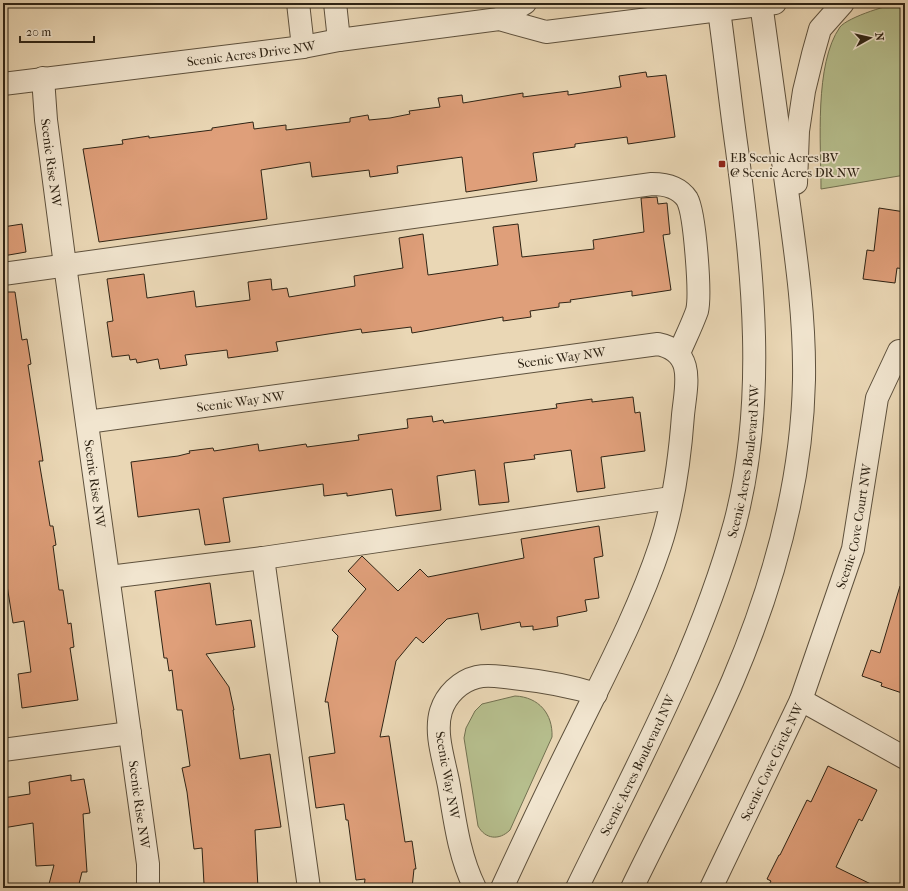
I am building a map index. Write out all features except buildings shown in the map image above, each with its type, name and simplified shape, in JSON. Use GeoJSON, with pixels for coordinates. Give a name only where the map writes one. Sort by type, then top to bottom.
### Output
{"type":"FeatureCollection","features":[{"type":"Feature","properties":{"kind":"street"},"geometry":{"type":"LineString","coordinates":[[298,3],[303,47]]}},
{"type":"Feature","properties":{"kind":"street"},"geometry":{"type":"LineString","coordinates":[[335,3],[339,40]]}},
{"type":"Feature","properties":{"kind":"street","name":"Scenic Acres Drive NW"},"geometry":{"type":"LineString","coordinates":[[499,19],[526,3]]}},
{"type":"Feature","properties":{"kind":"street"},"geometry":{"type":"LineString","coordinates":[[793,236],[798,131],[804,91],[820,29],[843,3]]}},
{"type":"Feature","properties":{"kind":"street"},"geometry":{"type":"LineString","coordinates":[[632,888],[733,680],[762,603],[779,546],[797,468],[804,380],[802,324],[766,4]]}},
{"type":"Feature","properties":{"kind":"street","name":"Scenic Acres Drive NW"},"geometry":{"type":"LineString","coordinates":[[3,84],[303,47],[339,40],[499,19],[546,32],[719,7],[766,4]]}},
{"type":"Feature","properties":{"kind":"street","name":"Scenic Acres Boulevard NW"},"geometry":{"type":"LineString","coordinates":[[577,888],[685,666],[707,610],[735,521],[746,463],[754,396],[754,314],[748,234],[719,7]]}},
{"type":"Feature","properties":{"kind":"street","name":"Scenic Rise NW"},"geometry":{"type":"LineString","coordinates":[[43,78],[46,120],[65,265],[148,864],[148,888]]}},
{"type":"Feature","properties":{"kind":"street"},"geometry":{"type":"LineString","coordinates":[[3,274],[652,184],[665,184],[676,189],[686,199],[692,217],[697,258],[697,310],[679,353],[685,365],[686,382],[681,444],[671,498],[660,544],[648,579],[629,625],[502,888]]}},
{"type":"Feature","properties":{"kind":"street","name":"Scenic Way NW"},"geometry":{"type":"LineString","coordinates":[[87,422],[658,344],[670,346],[679,353]]}},
{"type":"Feature","properties":{"kind":"street","name":"Scenic Cove Court NW"},"geometry":{"type":"LineString","coordinates":[[801,700],[853,549],[877,398],[899,351]]}},
{"type":"Feature","properties":{"kind":"street"},"geometry":{"type":"LineString","coordinates":[[109,577],[263,558],[671,498]]}},
{"type":"Feature","properties":{"kind":"street"},"geometry":{"type":"LineString","coordinates":[[263,558],[309,888]]}},
{"type":"Feature","properties":{"kind":"street","name":"Scenic Way NW"},"geometry":{"type":"LineString","coordinates":[[475,888],[466,870],[459,843],[440,735],[441,712],[446,700],[453,691],[463,683],[475,677],[488,675],[565,684],[596,694]]}},
{"type":"Feature","properties":{"kind":"street","name":"Scenic Cove Circle NW"},"geometry":{"type":"LineString","coordinates":[[711,888],[801,700],[905,758]]}},
{"type":"Feature","properties":{"kind":"street"},"geometry":{"type":"LineString","coordinates":[[3,750],[130,733]]}},
{"type":"Feature","properties":{"kind":"green space"},"geometry":{"type":"Polygon","coordinates":[[[905,3],[905,175],[821,189],[821,105],[826,62],[832,43],[840,27],[852,19],[881,8],[905,3]]]}},
{"type":"Feature","properties":{"kind":"green space"},"geometry":{"type":"Polygon","coordinates":[[[515,696],[524,697],[538,703],[543,708],[550,721],[552,737],[510,830],[501,836],[492,837],[484,834],[478,826],[464,738],[466,728],[475,711],[482,704],[515,696]]]}},
{"type":"Feature","properties":{"kind":"place","name":"EB Scenic Acres BV @ Scenic Acres DR NW"},"geometry":{"type":"Point","coordinates":[722,164]}}]}
